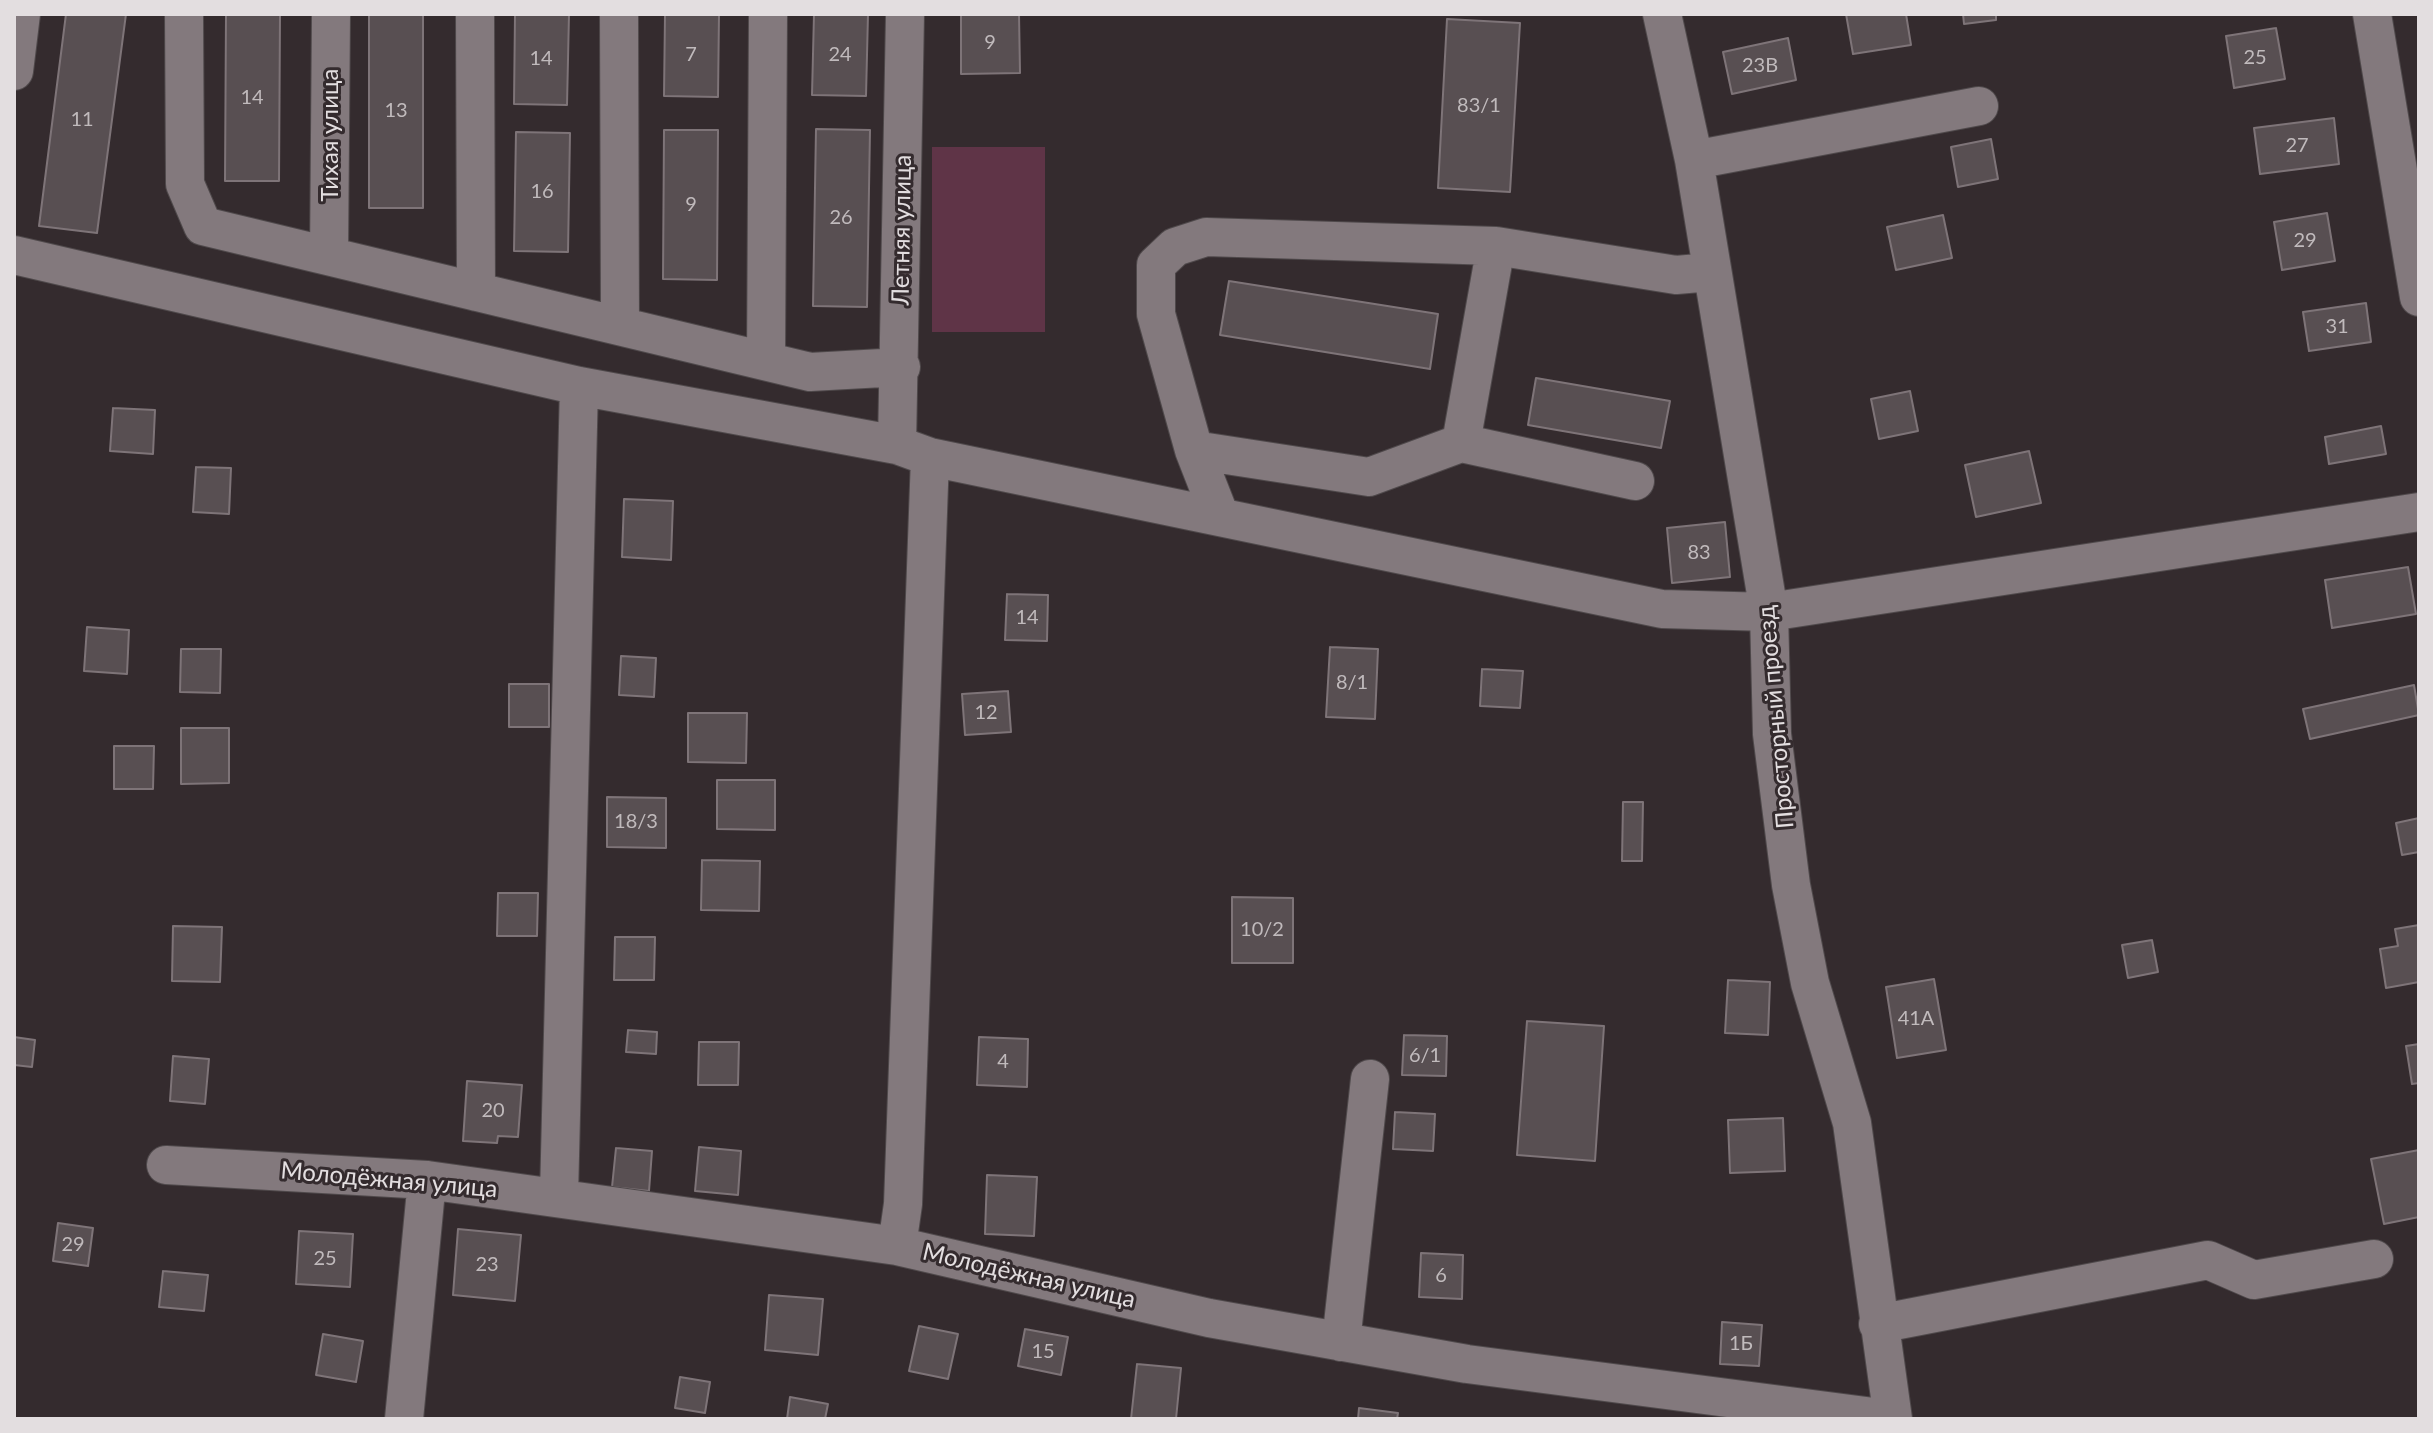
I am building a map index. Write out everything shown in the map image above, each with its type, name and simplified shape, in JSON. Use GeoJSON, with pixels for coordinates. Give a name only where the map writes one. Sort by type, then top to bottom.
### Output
{"type":"FeatureCollection","features":[{"type":"Feature","properties":{"kind":"street"},"geometry":{"type":"LineString","coordinates":[[14,71],[21,14]]}},
{"type":"Feature","properties":{"kind":"street"},"geometry":{"type":"LineString","coordinates":[[184,14],[185,184],[203,226],[810,372],[901,367]]}},
{"type":"Feature","properties":{"kind":"street","name":"Тихая улица"},"geometry":{"type":"LineString","coordinates":[[329,256],[331,14]]}},
{"type":"Feature","properties":{"kind":"street"},"geometry":{"type":"LineString","coordinates":[[475,14],[476,292]]}},
{"type":"Feature","properties":{"kind":"street"},"geometry":{"type":"LineString","coordinates":[[619,14],[620,326]]}},
{"type":"Feature","properties":{"kind":"street"},"geometry":{"type":"LineString","coordinates":[[766,361],[768,14]]}},
{"type":"Feature","properties":{"kind":"street","name":"Летняя улица"},"geometry":{"type":"LineString","coordinates":[[897,1246],[903,1204],[913,451],[901,367],[905,14]]}},
{"type":"Feature","properties":{"kind":"street","name":"Просторный проезд"},"geometry":{"type":"LineString","coordinates":[[1662,14],[1694,160],[1769,612],[1772,734],[1791,885],[1810,983],[1852,1123],[1891,1419]]}},
{"type":"Feature","properties":{"kind":"street"},"geometry":{"type":"LineString","coordinates":[[2372,14],[2419,297]]}},
{"type":"Feature","properties":{"kind":"street"},"geometry":{"type":"LineString","coordinates":[[1694,160],[1979,106]]}},
{"type":"Feature","properties":{"kind":"street"},"geometry":{"type":"LineString","coordinates":[[1219,514],[1194,450],[1156,314],[1156,265],[1175,247],[1206,237],[1496,246],[1676,275],[1711,272]]}},
{"type":"Feature","properties":{"kind":"street"},"geometry":{"type":"LineString","coordinates":[[1461,443],[1496,246]]}},
{"type":"Feature","properties":{"kind":"street"},"geometry":{"type":"LineString","coordinates":[[14,255],[579,386],[1219,514],[1662,609],[1769,612],[2419,512]]}},
{"type":"Feature","properties":{"kind":"street"},"geometry":{"type":"LineString","coordinates":[[559,1196],[579,386]]}},
{"type":"Feature","properties":{"kind":"street"},"geometry":{"type":"LineString","coordinates":[[1194,450],[1369,477],[1461,443],[1635,481]]}},
{"type":"Feature","properties":{"kind":"street"},"geometry":{"type":"LineString","coordinates":[[1341,1342],[1370,1079]]}},
{"type":"Feature","properties":{"kind":"street","name":"Молодёжная улица"},"geometry":{"type":"LineString","coordinates":[[166,1165],[427,1180],[559,1196],[897,1246],[1209,1318],[1467,1364],[1891,1419]]}},
{"type":"Feature","properties":{"kind":"street"},"geometry":{"type":"LineString","coordinates":[[404,1419],[427,1180]]}},
{"type":"Feature","properties":{"kind":"street"},"geometry":{"type":"LineString","coordinates":[[1878,1324],[2208,1260],[2254,1280],[2374,1259]]}},
{"type":"Feature","properties":{"kind":"shaded area"},"geometry":{"type":"Polygon","coordinates":[[[932,147],[1045,147],[1045,332],[932,332],[932,147]]]}},
{"type":"Feature","properties":{"kind":"building"},"geometry":{"type":"Polygon","coordinates":[[[66,14],[126,14],[97,233],[39,226],[66,14]]]}},
{"type":"Feature","properties":{"kind":"building"},"geometry":{"type":"Polygon","coordinates":[[[226,14],[280,14],[279,181],[225,181],[226,14]]]}},
{"type":"Feature","properties":{"kind":"building"},"geometry":{"type":"Polygon","coordinates":[[[369,14],[423,14],[423,208],[369,208],[369,14]]]}},
{"type":"Feature","properties":{"kind":"building"},"geometry":{"type":"Polygon","coordinates":[[[515,14],[569,14],[567,105],[514,104],[515,14]]]}},
{"type":"Feature","properties":{"kind":"building"},"geometry":{"type":"Polygon","coordinates":[[[665,14],[719,14],[718,97],[664,96],[665,14]]]}},
{"type":"Feature","properties":{"kind":"building"},"geometry":{"type":"Polygon","coordinates":[[[814,14],[868,14],[866,96],[812,95],[814,14]]]}},
{"type":"Feature","properties":{"kind":"building"},"geometry":{"type":"Polygon","coordinates":[[[961,14],[1019,14],[1020,73],[961,74],[961,14]]]}},
{"type":"Feature","properties":{"kind":"building"},"geometry":{"type":"Polygon","coordinates":[[[1846,14],[1906,14],[1911,45],[1853,54],[1846,14]]]}},
{"type":"Feature","properties":{"kind":"building"},"geometry":{"type":"Polygon","coordinates":[[[1963,14],[1996,14],[1996,20],[1964,24],[1963,14]]]}},
{"type":"Feature","properties":{"kind":"building"},"geometry":{"type":"Polygon","coordinates":[[[1447,19],[1520,23],[1510,192],[1438,188],[1447,19]]]}},
{"type":"Feature","properties":{"kind":"building"},"geometry":{"type":"Polygon","coordinates":[[[2276,28],[2285,79],[2234,88],[2226,36],[2276,28]]]}},
{"type":"Feature","properties":{"kind":"building"},"geometry":{"type":"Polygon","coordinates":[[[1788,38],[1796,80],[1732,94],[1723,52],[1788,38]]]}},
{"type":"Feature","properties":{"kind":"building"},"geometry":{"type":"Polygon","coordinates":[[[2334,118],[2339,164],[2260,174],[2254,128],[2334,118]]]}},
{"type":"Feature","properties":{"kind":"building"},"geometry":{"type":"Polygon","coordinates":[[[816,129],[870,130],[867,307],[813,306],[816,129]]]}},
{"type":"Feature","properties":{"kind":"building"},"geometry":{"type":"Polygon","coordinates":[[[664,130],[718,130],[717,280],[663,279],[664,130]]]}},
{"type":"Feature","properties":{"kind":"building"},"geometry":{"type":"Polygon","coordinates":[[[516,132],[570,133],[568,252],[514,251],[516,132]]]}},
{"type":"Feature","properties":{"kind":"building"},"geometry":{"type":"Polygon","coordinates":[[[1991,139],[1998,179],[1958,187],[1951,147],[1991,139]]]}},
{"type":"Feature","properties":{"kind":"building"},"geometry":{"type":"Polygon","coordinates":[[[2327,213],[2335,261],[2282,270],[2274,222],[2327,213]]]}},
{"type":"Feature","properties":{"kind":"building"},"geometry":{"type":"Polygon","coordinates":[[[1943,215],[1952,258],[1896,270],[1887,227],[1943,215]]]}},
{"type":"Feature","properties":{"kind":"building"},"geometry":{"type":"Polygon","coordinates":[[[1229,281],[1438,314],[1430,369],[1220,335],[1229,281]]]}},
{"type":"Feature","properties":{"kind":"building"},"geometry":{"type":"Polygon","coordinates":[[[2366,303],[2371,342],[2309,351],[2303,312],[2366,303]]]}},
{"type":"Feature","properties":{"kind":"building"},"geometry":{"type":"Polygon","coordinates":[[[1536,378],[1670,401],[1661,448],[1528,425],[1536,378]]]}},
{"type":"Feature","properties":{"kind":"building"},"geometry":{"type":"Polygon","coordinates":[[[1910,391],[1918,431],[1879,439],[1871,399],[1910,391]]]}},
{"type":"Feature","properties":{"kind":"building"},"geometry":{"type":"Polygon","coordinates":[[[113,408],[155,410],[153,454],[110,451],[113,408]]]}},
{"type":"Feature","properties":{"kind":"building"},"geometry":{"type":"Polygon","coordinates":[[[2381,426],[2386,454],[2329,464],[2325,437],[2381,426]]]}},
{"type":"Feature","properties":{"kind":"building"},"geometry":{"type":"Polygon","coordinates":[[[2029,451],[2041,503],[1976,517],[1965,465],[2029,451]]]}},
{"type":"Feature","properties":{"kind":"building"},"geometry":{"type":"Polygon","coordinates":[[[196,467],[231,468],[229,514],[193,512],[196,467]]]}},
{"type":"Feature","properties":{"kind":"building"},"geometry":{"type":"Polygon","coordinates":[[[624,499],[673,501],[671,560],[622,557],[624,499]]]}},
{"type":"Feature","properties":{"kind":"building"},"geometry":{"type":"Polygon","coordinates":[[[1725,522],[1730,577],[1672,583],[1667,528],[1725,522]]]}},
{"type":"Feature","properties":{"kind":"building"},"geometry":{"type":"Polygon","coordinates":[[[2408,567],[2416,614],[2332,628],[2325,580],[2408,567]]]}},
{"type":"Feature","properties":{"kind":"building"},"geometry":{"type":"Polygon","coordinates":[[[1007,594],[1048,595],[1047,641],[1005,640],[1007,594]]]}},
{"type":"Feature","properties":{"kind":"building"},"geometry":{"type":"Polygon","coordinates":[[[87,627],[129,630],[127,674],[84,671],[87,627]]]}},
{"type":"Feature","properties":{"kind":"building"},"geometry":{"type":"Polygon","coordinates":[[[1330,647],[1378,649],[1375,719],[1326,717],[1330,647]]]}},
{"type":"Feature","properties":{"kind":"building"},"geometry":{"type":"Polygon","coordinates":[[[181,649],[221,649],[220,693],[180,692],[181,649]]]}},
{"type":"Feature","properties":{"kind":"building"},"geometry":{"type":"Polygon","coordinates":[[[621,656],[656,658],[654,697],[619,695],[621,656]]]}},
{"type":"Feature","properties":{"kind":"building"},"geometry":{"type":"Polygon","coordinates":[[[1482,669],[1523,671],[1520,708],[1480,706],[1482,669]]]}},
{"type":"Feature","properties":{"kind":"building"},"geometry":{"type":"Polygon","coordinates":[[[509,684],[549,684],[549,727],[509,727],[509,684]]]}},
{"type":"Feature","properties":{"kind":"building"},"geometry":{"type":"Polygon","coordinates":[[[2414,685],[2419,715],[2310,739],[2303,709],[2414,685]]]}},
{"type":"Feature","properties":{"kind":"building"},"geometry":{"type":"Polygon","coordinates":[[[1008,691],[1011,732],[965,735],[962,694],[1008,691]]]}},
{"type":"Feature","properties":{"kind":"building"},"geometry":{"type":"Polygon","coordinates":[[[688,713],[747,713],[746,763],[688,762],[688,713]]]}},
{"type":"Feature","properties":{"kind":"building"},"geometry":{"type":"Polygon","coordinates":[[[181,728],[229,728],[229,783],[181,784],[181,728]]]}},
{"type":"Feature","properties":{"kind":"building"},"geometry":{"type":"Polygon","coordinates":[[[114,746],[154,746],[153,789],[114,789],[114,746]]]}},
{"type":"Feature","properties":{"kind":"building"},"geometry":{"type":"Polygon","coordinates":[[[717,780],[775,780],[775,830],[717,829],[717,780]]]}},
{"type":"Feature","properties":{"kind":"building"},"geometry":{"type":"Polygon","coordinates":[[[607,797],[666,798],[666,848],[607,847],[607,797]]]}},
{"type":"Feature","properties":{"kind":"building"},"geometry":{"type":"Polygon","coordinates":[[[1623,802],[1643,802],[1642,861],[1622,861],[1623,802]]]}},
{"type":"Feature","properties":{"kind":"building"},"geometry":{"type":"Polygon","coordinates":[[[2419,818],[2419,852],[2402,855],[2396,823],[2419,818]]]}},
{"type":"Feature","properties":{"kind":"building"},"geometry":{"type":"Polygon","coordinates":[[[702,860],[760,861],[759,911],[701,910],[702,860]]]}},
{"type":"Feature","properties":{"kind":"building"},"geometry":{"type":"Polygon","coordinates":[[[498,893],[538,893],[537,936],[497,936],[498,893]]]}},
{"type":"Feature","properties":{"kind":"building"},"geometry":{"type":"Polygon","coordinates":[[[1232,897],[1293,898],[1293,963],[1232,963],[1232,897]]]}},
{"type":"Feature","properties":{"kind":"building"},"geometry":{"type":"Polygon","coordinates":[[[2419,925],[2419,982],[2386,988],[2380,949],[2398,946],[2395,929],[2419,925]]]}},
{"type":"Feature","properties":{"kind":"building"},"geometry":{"type":"Polygon","coordinates":[[[173,926],[222,927],[220,982],[172,981],[173,926]]]}},
{"type":"Feature","properties":{"kind":"building"},"geometry":{"type":"Polygon","coordinates":[[[615,937],[655,937],[654,980],[614,980],[615,937]]]}},
{"type":"Feature","properties":{"kind":"building"},"geometry":{"type":"Polygon","coordinates":[[[2152,940],[2158,972],[2128,978],[2122,945],[2152,940]]]}},
{"type":"Feature","properties":{"kind":"building"},"geometry":{"type":"Polygon","coordinates":[[[1934,979],[1946,1050],[1897,1058],[1886,987],[1934,979]]]}},
{"type":"Feature","properties":{"kind":"building"},"geometry":{"type":"Polygon","coordinates":[[[1728,980],[1770,982],[1768,1035],[1725,1033],[1728,980]]]}},
{"type":"Feature","properties":{"kind":"building"},"geometry":{"type":"Polygon","coordinates":[[[1527,1021],[1604,1026],[1595,1161],[1517,1155],[1527,1021]]]}},
{"type":"Feature","properties":{"kind":"building"},"geometry":{"type":"Polygon","coordinates":[[[628,1030],[657,1032],[656,1054],[626,1052],[628,1030]]]}},
{"type":"Feature","properties":{"kind":"building"},"geometry":{"type":"Polygon","coordinates":[[[1404,1035],[1447,1036],[1446,1076],[1402,1075],[1404,1035]]]}},
{"type":"Feature","properties":{"kind":"building"},"geometry":{"type":"Polygon","coordinates":[[[14,1037],[35,1040],[32,1067],[14,1065],[14,1037]]]}},
{"type":"Feature","properties":{"kind":"building"},"geometry":{"type":"Polygon","coordinates":[[[979,1037],[1028,1039],[1027,1087],[977,1085],[979,1037]]]}},
{"type":"Feature","properties":{"kind":"building"},"geometry":{"type":"Polygon","coordinates":[[[699,1042],[739,1042],[738,1085],[698,1085],[699,1042]]]}},
{"type":"Feature","properties":{"kind":"building"},"geometry":{"type":"Polygon","coordinates":[[[2419,1044],[2419,1083],[2412,1084],[2406,1046],[2419,1044]]]}},
{"type":"Feature","properties":{"kind":"building"},"geometry":{"type":"Polygon","coordinates":[[[173,1056],[209,1059],[205,1104],[170,1101],[173,1056]]]}},
{"type":"Feature","properties":{"kind":"building"},"geometry":{"type":"Polygon","coordinates":[[[467,1081],[522,1085],[518,1137],[498,1136],[497,1143],[463,1141],[467,1081]]]}},
{"type":"Feature","properties":{"kind":"building"},"geometry":{"type":"Polygon","coordinates":[[[1395,1112],[1435,1114],[1433,1151],[1393,1149],[1395,1112]]]}},
{"type":"Feature","properties":{"kind":"building"},"geometry":{"type":"Polygon","coordinates":[[[1783,1118],[1785,1171],[1730,1173],[1728,1120],[1783,1118]]]}},
{"type":"Feature","properties":{"kind":"building"},"geometry":{"type":"Polygon","coordinates":[[[699,1147],[741,1151],[738,1195],[695,1191],[699,1147]]]}},
{"type":"Feature","properties":{"kind":"building"},"geometry":{"type":"Polygon","coordinates":[[[616,1148],[652,1151],[649,1191],[612,1187],[616,1148]]]}},
{"type":"Feature","properties":{"kind":"building"},"geometry":{"type":"Polygon","coordinates":[[[2419,1150],[2419,1217],[2384,1224],[2371,1159],[2419,1150]]]}},
{"type":"Feature","properties":{"kind":"building"},"geometry":{"type":"Polygon","coordinates":[[[987,1175],[1037,1177],[1034,1236],[985,1234],[987,1175]]]}},
{"type":"Feature","properties":{"kind":"building"},"geometry":{"type":"Polygon","coordinates":[[[58,1223],[93,1228],[88,1266],[53,1261],[58,1223]]]}},
{"type":"Feature","properties":{"kind":"building"},"geometry":{"type":"Polygon","coordinates":[[[458,1229],[521,1235],[515,1301],[453,1295],[458,1229]]]}},
{"type":"Feature","properties":{"kind":"building"},"geometry":{"type":"Polygon","coordinates":[[[299,1231],[353,1234],[350,1287],[296,1284],[299,1231]]]}},
{"type":"Feature","properties":{"kind":"building"},"geometry":{"type":"Polygon","coordinates":[[[1421,1253],[1463,1255],[1462,1299],[1419,1297],[1421,1253]]]}},
{"type":"Feature","properties":{"kind":"building"},"geometry":{"type":"Polygon","coordinates":[[[163,1271],[208,1275],[204,1311],[159,1307],[163,1271]]]}},
{"type":"Feature","properties":{"kind":"building"},"geometry":{"type":"Polygon","coordinates":[[[769,1295],[823,1299],[818,1355],[765,1350],[769,1295]]]}},
{"type":"Feature","properties":{"kind":"building"},"geometry":{"type":"Polygon","coordinates":[[[1722,1322],[1762,1325],[1759,1366],[1720,1364],[1722,1322]]]}},
{"type":"Feature","properties":{"kind":"building"},"geometry":{"type":"Polygon","coordinates":[[[919,1326],[958,1334],[948,1379],[909,1371],[919,1326]]]}},
{"type":"Feature","properties":{"kind":"building"},"geometry":{"type":"Polygon","coordinates":[[[1025,1329],[1068,1337],[1061,1375],[1018,1366],[1025,1329]]]}},
{"type":"Feature","properties":{"kind":"building"},"geometry":{"type":"Polygon","coordinates":[[[323,1334],[363,1341],[356,1382],[316,1375],[323,1334]]]}},
{"type":"Feature","properties":{"kind":"building"},"geometry":{"type":"Polygon","coordinates":[[[1137,1364],[1181,1368],[1176,1419],[1131,1419],[1137,1364]]]}},
{"type":"Feature","properties":{"kind":"building"},"geometry":{"type":"Polygon","coordinates":[[[680,1377],[710,1382],[705,1413],[675,1408],[680,1377]]]}},
{"type":"Feature","properties":{"kind":"building"},"geometry":{"type":"Polygon","coordinates":[[[790,1397],[828,1404],[825,1419],[787,1419],[790,1397]]]}},
{"type":"Feature","properties":{"kind":"building"},"geometry":{"type":"Polygon","coordinates":[[[1359,1408],[1398,1413],[1397,1419],[1358,1419],[1359,1408]]]}}]}
